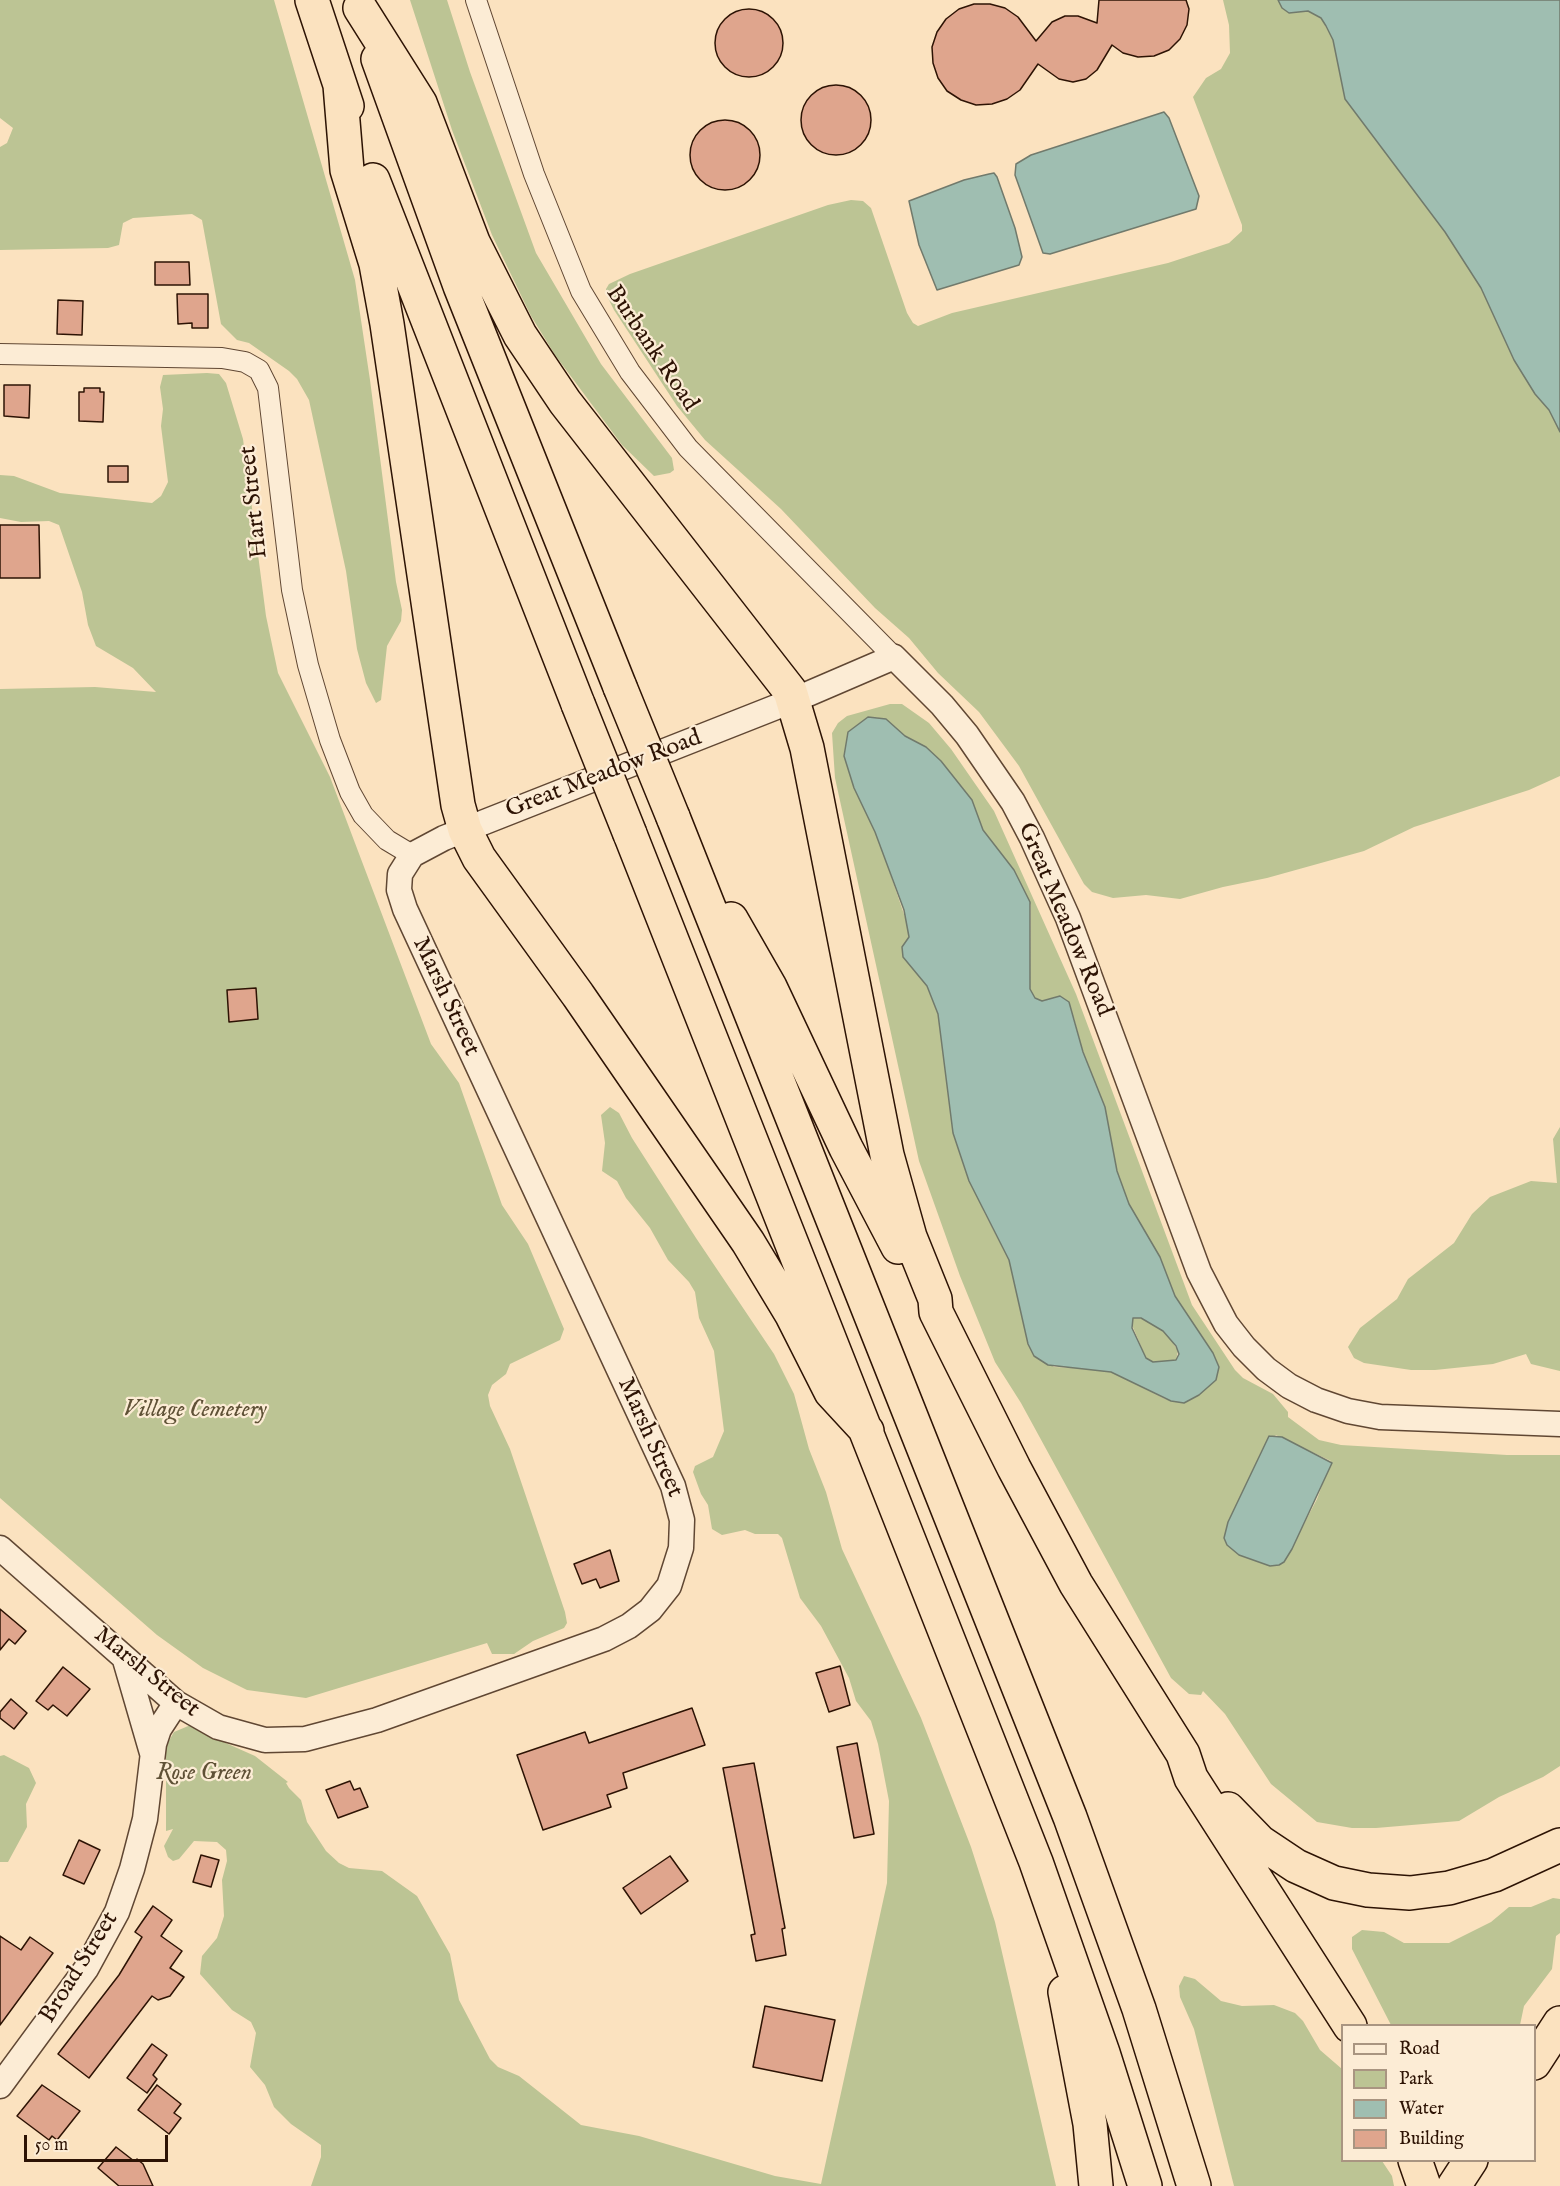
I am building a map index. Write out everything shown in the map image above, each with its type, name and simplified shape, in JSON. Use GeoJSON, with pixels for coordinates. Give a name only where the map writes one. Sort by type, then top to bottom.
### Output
{"type":"FeatureCollection","features":[{"type":"Feature","properties":{"kind":"highway"},"geometry":{"type":"LineString","coordinates":[[312,0],[409,278],[997,1760],[1058,1924],[1145,2186]]}},
{"type":"Feature","properties":{"kind":"highway"},"geometry":{"type":"LineString","coordinates":[[359,4],[397,117],[460,286],[1070,1817],[1132,1989],[1194,2186]]}},
{"type":"Feature","properties":{"kind":"highway"},"geometry":{"type":"LineString","coordinates":[[359,4],[420,103],[473,242],[520,335],[565,402],[785,684],[794,700],[807,748],[887,1155],[910,1237],[936,1299],[936,1312],[1055,1547],[1098,1620],[1183,1754],[1191,1778],[1349,2024]]}},
{"type":"Feature","properties":{"kind":"highway"},"geometry":{"type":"LineString","coordinates":[[340,85],[347,170],[376,264],[387,324],[458,805],[465,830],[479,858],[735,1222],[792,1315],[831,1392],[867,1431]]}},
{"type":"Feature","properties":{"kind":"highway"},"geometry":{"type":"LineString","coordinates":[[697,877],[727,912],[752,953],[923,1300],[929,1309],[936,1312]]}},
{"type":"Feature","properties":{"kind":"highway"},"geometry":{"type":"LineString","coordinates":[[1183,1754],[1197,1765],[1228,1809],[1260,1842],[1296,1866],[1342,1885],[1401,1893],[1449,1888],[1502,1872],[1560,1845]]}},
{"type":"Feature","properties":{"kind":"highway"},"geometry":{"type":"LineString","coordinates":[[1058,1924],[1066,1999],[1090,2124],[1096,2186]]}},
{"type":"Feature","properties":{"kind":"highway"},"geometry":{"type":"LineString","coordinates":[[1536,2060],[1560,2024]]}},
{"type":"Feature","properties":{"kind":"highway"},"geometry":{"type":"LineString","coordinates":[[1416,2162],[1424,2186]]}},
{"type":"Feature","properties":{"kind":"street","name":"Burbank Road"},"geometry":{"type":"LineString","coordinates":[[476,0],[534,174],[581,291],[630,372],[688,448],[894,657]]}},
{"type":"Feature","properties":{"kind":"street","name":"Hart Street"},"geometry":{"type":"LineString","coordinates":[[0,354],[222,358],[245,362],[259,370],[268,388],[285,545],[294,600],[308,665],[330,740],[350,792],[363,815],[387,840],[412,855]]}},
{"type":"Feature","properties":{"kind":"street","name":"Great Meadow Road"},"geometry":{"type":"LineString","coordinates":[[412,855],[465,830],[794,700],[894,657],[942,705],[967,735],[1013,802],[1032,838],[1068,918],[1199,1272],[1221,1316],[1244,1347],[1266,1369],[1289,1386],[1316,1400],[1348,1411],[1380,1418],[1560,1424]]}},
{"type":"Feature","properties":{"kind":"street","name":"Marsh Street"},"geometry":{"type":"LineString","coordinates":[[0,1548],[176,1703],[218,1727],[255,1739],[288,1741],[335,1732],[564,1655],[629,1626],[650,1610],[669,1586],[678,1562],[682,1520],[665,1465],[405,909],[399,890],[400,874],[412,855]]}},
{"type":"Feature","properties":{"kind":"street"},"geometry":{"type":"LineString","coordinates":[[126,1660],[149,1740],[152,1761]]}},
{"type":"Feature","properties":{"kind":"street","name":"Broad Street"},"geometry":{"type":"LineString","coordinates":[[0,2086],[86,1969],[112,1922],[140,1843],[159,1729],[176,1703]]}},
{"type":"Feature","properties":{"kind":"green space"},"geometry":{"type":"Polygon","coordinates":[[[0,0],[274,0],[355,280],[370,380],[396,582],[402,610],[401,621],[387,646],[381,700],[376,703],[366,683],[357,649],[346,571],[309,400],[297,379],[289,371],[249,343],[237,340],[221,324],[202,220],[192,214],[133,218],[123,223],[119,245],[108,248],[0,250],[0,147],[7,143],[13,128],[0,118],[0,0]]]}},
{"type":"Feature","properties":{"kind":"green space"},"geometry":{"type":"Polygon","coordinates":[[[410,0],[447,0],[470,72],[536,253],[601,364],[672,458],[674,470],[670,473],[654,476],[622,445],[555,355],[531,316],[492,235],[452,130],[410,0]]]}},
{"type":"Feature","properties":{"kind":"green space"},"geometry":{"type":"Polygon","coordinates":[[[1223,0],[1278,0],[1282,8],[1289,13],[1308,11],[1321,18],[1333,40],[1345,99],[1445,232],[1481,288],[1514,360],[1535,394],[1549,410],[1560,432],[1560,776],[1529,790],[1414,827],[1364,851],[1267,878],[1180,899],[1146,895],[1113,898],[1092,892],[1084,884],[1019,766],[979,712],[938,673],[909,638],[875,608],[781,509],[705,440],[677,406],[614,310],[606,289],[609,284],[630,274],[828,205],[851,200],[863,201],[871,208],[907,313],[913,323],[918,326],[952,313],[1168,263],[1229,243],[1242,231],[1242,225],[1193,97],[1206,78],[1221,69],[1230,53],[1229,25],[1223,0]]]}},
{"type":"Feature","properties":{"kind":"green space","name":"Village Cemetery"},"geometry":{"type":"Polygon","coordinates":[[[219,374],[226,383],[243,439],[266,616],[278,673],[330,777],[431,1044],[459,1083],[502,1205],[528,1244],[564,1329],[560,1340],[510,1364],[506,1374],[492,1385],[488,1395],[490,1406],[510,1449],[565,1612],[567,1623],[564,1628],[533,1641],[514,1654],[492,1654],[487,1643],[306,1698],[247,1690],[203,1668],[157,1635],[0,1498],[0,689],[95,687],[156,692],[133,668],[96,646],[88,625],[82,592],[59,525],[49,521],[21,522],[0,518],[0,475],[14,476],[60,493],[152,503],[161,496],[168,482],[161,426],[163,409],[160,387],[163,375],[219,374]]]}},
{"type":"Feature","properties":{"kind":"green space"},"geometry":{"type":"Polygon","coordinates":[[[890,704],[902,704],[929,723],[951,749],[994,811],[1076,994],[1192,1305],[1235,1370],[1243,1378],[1273,1394],[1288,1412],[1288,1417],[1319,1440],[1341,1445],[1507,1455],[1560,1455],[1560,1766],[1543,1777],[1499,1797],[1459,1821],[1376,1828],[1352,1828],[1317,1822],[1271,1784],[1225,1714],[1203,1691],[1201,1695],[1189,1694],[1171,1678],[1021,1403],[995,1362],[960,1276],[919,1161],[835,778],[832,733],[838,723],[847,716],[890,704]],[[872,717],[876,832],[908,926],[909,937],[902,947],[927,986],[938,1014],[953,1133],[984,1212],[1009,1260],[1028,1344],[1054,1367],[1101,1369],[1114,1373],[1165,1399],[1184,1403],[1199,1395],[1216,1360],[1175,1296],[1160,1257],[1129,1204],[1117,1171],[1105,1107],[1083,1052],[1074,1018],[1060,996],[1042,1001],[1035,998],[1030,989],[1031,905],[983,830],[972,800],[941,761],[926,747],[905,736],[886,719],[872,717]],[[1276,1435],[1261,1452],[1224,1538],[1227,1545],[1270,1566],[1284,1562],[1317,1499],[1331,1461],[1276,1435]]]}},
{"type":"Feature","properties":{"kind":"green space","name":"Rose Green"},"geometry":{"type":"Polygon","coordinates":[[[610,1107],[619,1113],[632,1138],[696,1238],[774,1354],[794,1394],[809,1449],[826,1492],[842,1549],[921,1718],[971,1847],[995,1922],[1056,2186],[311,2186],[321,2157],[321,2145],[291,2124],[274,2107],[265,2085],[250,2067],[256,2033],[251,2022],[232,2010],[200,1974],[202,1956],[217,1938],[224,1916],[222,1880],[227,1861],[226,1850],[217,1842],[194,1841],[179,1859],[173,1861],[168,1857],[164,1846],[173,1829],[166,1831],[166,1746],[174,1732],[193,1724],[205,1729],[219,1740],[255,1756],[288,1782],[286,1783],[289,1788],[301,1800],[307,1822],[326,1851],[339,1863],[349,1868],[382,1871],[417,1896],[450,1954],[459,2000],[490,2059],[498,2067],[519,2076],[581,2125],[639,2136],[775,2176],[821,2184],[887,1883],[889,1801],[878,1744],[871,1721],[856,1701],[849,1678],[821,1626],[800,1598],[782,1538],[778,1534],[755,1534],[745,1530],[722,1535],[712,1529],[708,1505],[701,1494],[693,1472],[695,1466],[713,1457],[724,1431],[714,1351],[699,1318],[695,1292],[689,1282],[668,1260],[650,1228],[626,1198],[617,1181],[602,1171],[605,1143],[601,1115],[610,1107]]]}},
{"type":"Feature","properties":{"kind":"green space"},"geometry":{"type":"Polygon","coordinates":[[[1560,1127],[1560,1371],[1531,1364],[1526,1354],[1493,1364],[1435,1370],[1411,1370],[1364,1363],[1354,1358],[1348,1347],[1360,1328],[1397,1299],[1408,1279],[1454,1243],[1472,1214],[1490,1197],[1531,1181],[1557,1183],[1553,1139],[1560,1127]]]}},
{"type":"Feature","properties":{"kind":"green space"},"geometry":{"type":"Polygon","coordinates":[[[1138,1317],[1160,1328],[1171,1340],[1178,1351],[1176,1360],[1153,1362],[1146,1358],[1132,1325],[1133,1318],[1138,1317]]]}},
{"type":"Feature","properties":{"kind":"green space"},"geometry":{"type":"Polygon","coordinates":[[[4,1755],[29,1768],[36,1783],[26,1804],[27,1827],[8,1862],[0,1862],[0,1756],[4,1755]]]}},
{"type":"Feature","properties":{"kind":"green space"},"geometry":{"type":"Polygon","coordinates":[[[1553,1898],[1560,1899],[1560,1933],[1556,1936],[1552,1969],[1524,2006],[1520,2024],[1390,2024],[1352,1949],[1352,1937],[1362,1930],[1384,1932],[1404,1943],[1449,1943],[1491,1922],[1509,1907],[1531,1907],[1553,1898]]]}},
{"type":"Feature","properties":{"kind":"green space"},"geometry":{"type":"Polygon","coordinates":[[[1184,1976],[1195,1979],[1221,2001],[1242,2006],[1274,2005],[1295,2013],[1303,2021],[1320,2050],[1341,2068],[1341,2162],[1383,2162],[1392,2176],[1394,2186],[1234,2186],[1194,2029],[1180,1997],[1179,1986],[1184,1976]]]}},
{"type":"Feature","properties":{"kind":"water"},"geometry":{"type":"Polygon","coordinates":[[[1278,0],[1560,0],[1560,432],[1549,410],[1535,394],[1514,360],[1481,288],[1445,232],[1345,99],[1333,40],[1321,18],[1308,11],[1289,13],[1282,8],[1278,0]]]}},
{"type":"Feature","properties":{"kind":"water"},"geometry":{"type":"Polygon","coordinates":[[[1164,112],[1169,118],[1199,196],[1196,209],[1050,254],[1043,253],[1015,175],[1016,164],[1031,155],[1164,112]]]}},
{"type":"Feature","properties":{"kind":"water"},"geometry":{"type":"Polygon","coordinates":[[[994,173],[1015,228],[1022,257],[1019,265],[937,290],[919,245],[909,201],[964,180],[994,173]]]}},
{"type":"Feature","properties":{"kind":"water"},"geometry":{"type":"Polygon","coordinates":[[[868,717],[886,719],[905,736],[926,747],[941,761],[972,800],[983,830],[1014,870],[1030,902],[1030,989],[1035,998],[1042,1001],[1060,996],[1069,1002],[1083,1052],[1105,1107],[1117,1171],[1129,1204],[1160,1257],[1175,1296],[1213,1353],[1219,1367],[1216,1380],[1199,1395],[1184,1403],[1171,1401],[1111,1372],[1048,1365],[1034,1356],[1028,1344],[1009,1260],[969,1181],[953,1133],[938,1014],[927,986],[903,957],[902,947],[909,937],[904,910],[875,832],[854,788],[844,756],[848,732],[868,717]],[[1133,1318],[1132,1328],[1146,1358],[1153,1362],[1176,1360],[1179,1354],[1176,1346],[1163,1331],[1141,1318],[1133,1318]]]}},
{"type":"Feature","properties":{"kind":"water"},"geometry":{"type":"Polygon","coordinates":[[[1269,1436],[1282,1437],[1332,1463],[1292,1549],[1284,1562],[1270,1566],[1239,1555],[1227,1545],[1224,1538],[1228,1522],[1269,1436]]]}},
{"type":"Feature","properties":{"kind":"building"},"geometry":{"type":"Polygon","coordinates":[[[1099,0],[1186,0],[1189,9],[1187,25],[1180,39],[1169,50],[1154,56],[1138,57],[1123,53],[1112,45],[1097,70],[1086,79],[1073,82],[1059,79],[1038,64],[1020,90],[1007,99],[992,104],[976,105],[961,100],[947,91],[938,78],[933,63],[932,47],[937,32],[946,19],[959,9],[974,4],[990,4],[1005,8],[1018,17],[1036,41],[1052,22],[1065,16],[1078,16],[1097,23],[1099,0]]]}},
{"type":"Feature","properties":{"kind":"building"},"geometry":{"type":"Polygon","coordinates":[[[742,9],[756,9],[768,14],[778,24],[783,43],[778,62],[768,72],[756,77],[742,77],[730,72],[720,62],[715,50],[715,36],[720,24],[730,14],[742,9]]]}},
{"type":"Feature","properties":{"kind":"building"},"geometry":{"type":"Polygon","coordinates":[[[836,85],[849,88],[861,95],[868,107],[871,120],[868,133],[861,145],[849,152],[836,155],[823,152],[811,145],[804,133],[801,120],[804,107],[811,95],[823,88],[836,85]]]}},
{"type":"Feature","properties":{"kind":"building"},"geometry":{"type":"Polygon","coordinates":[[[725,120],[744,126],[754,136],[760,155],[754,174],[744,184],[725,190],[706,184],[696,174],[690,155],[696,136],[706,126],[725,120]]]}},
{"type":"Feature","properties":{"kind":"building"},"geometry":{"type":"Polygon","coordinates":[[[155,262],[189,262],[190,285],[155,285],[155,262]]]}},
{"type":"Feature","properties":{"kind":"building"},"geometry":{"type":"Polygon","coordinates":[[[177,294],[208,294],[208,328],[192,328],[192,323],[178,324],[177,294]]]}},
{"type":"Feature","properties":{"kind":"building"},"geometry":{"type":"Polygon","coordinates":[[[58,300],[83,301],[82,335],[57,334],[58,300]]]}},
{"type":"Feature","properties":{"kind":"building"},"geometry":{"type":"Polygon","coordinates":[[[4,385],[30,385],[29,418],[4,416],[4,385]]]}},
{"type":"Feature","properties":{"kind":"building"},"geometry":{"type":"Polygon","coordinates":[[[84,388],[100,388],[100,392],[104,392],[103,422],[79,421],[79,392],[84,392],[84,388]]]}},
{"type":"Feature","properties":{"kind":"building"},"geometry":{"type":"Polygon","coordinates":[[[108,466],[128,466],[128,482],[108,482],[108,466]]]}},
{"type":"Feature","properties":{"kind":"building"},"geometry":{"type":"Polygon","coordinates":[[[0,525],[39,525],[40,578],[0,578],[0,525]]]}},
{"type":"Feature","properties":{"kind":"building"},"geometry":{"type":"Polygon","coordinates":[[[256,988],[258,1019],[229,1022],[227,990],[256,988]]]}},
{"type":"Feature","properties":{"kind":"building"},"geometry":{"type":"Polygon","coordinates":[[[610,1550],[619,1581],[600,1588],[596,1579],[582,1584],[574,1564],[610,1550]]]}},
{"type":"Feature","properties":{"kind":"building"},"geometry":{"type":"Polygon","coordinates":[[[0,1609],[26,1631],[15,1644],[9,1639],[0,1650],[0,1609]]]}},
{"type":"Feature","properties":{"kind":"building"},"geometry":{"type":"Polygon","coordinates":[[[840,1666],[850,1705],[829,1712],[816,1673],[840,1666]]]}},
{"type":"Feature","properties":{"kind":"building"},"geometry":{"type":"Polygon","coordinates":[[[63,1667],[90,1689],[67,1716],[53,1705],[48,1710],[36,1701],[63,1667]]]}},
{"type":"Feature","properties":{"kind":"building"},"geometry":{"type":"Polygon","coordinates":[[[11,1699],[27,1713],[14,1729],[0,1718],[0,1712],[11,1699]]]}},
{"type":"Feature","properties":{"kind":"building"},"geometry":{"type":"Polygon","coordinates":[[[692,1708],[705,1745],[623,1773],[627,1788],[607,1795],[611,1807],[543,1830],[517,1755],[585,1732],[589,1743],[692,1708]]]}},
{"type":"Feature","properties":{"kind":"building"},"geometry":{"type":"Polygon","coordinates":[[[857,1743],[874,1834],[854,1838],[837,1747],[857,1743]]]}},
{"type":"Feature","properties":{"kind":"building"},"geometry":{"type":"Polygon","coordinates":[[[754,1763],[785,1928],[782,1929],[786,1955],[756,1961],[751,1935],[755,1934],[723,1768],[754,1763]]]}},
{"type":"Feature","properties":{"kind":"building"},"geometry":{"type":"Polygon","coordinates":[[[350,1781],[354,1790],[360,1788],[368,1807],[338,1818],[326,1790],[350,1781]]]}},
{"type":"Feature","properties":{"kind":"building"},"geometry":{"type":"Polygon","coordinates":[[[79,1840],[100,1850],[84,1884],[63,1875],[79,1840]]]}},
{"type":"Feature","properties":{"kind":"building"},"geometry":{"type":"Polygon","coordinates":[[[201,1855],[219,1860],[211,1887],[193,1882],[201,1855]]]}},
{"type":"Feature","properties":{"kind":"building"},"geometry":{"type":"Polygon","coordinates":[[[670,1856],[688,1881],[641,1914],[623,1888],[670,1856]]]}},
{"type":"Feature","properties":{"kind":"building"},"geometry":{"type":"Polygon","coordinates":[[[153,1906],[172,1920],[161,1936],[182,1951],[170,1968],[184,1977],[170,1996],[158,2000],[152,1996],[89,2078],[58,2054],[119,1975],[142,1937],[135,1932],[153,1906]]]}},
{"type":"Feature","properties":{"kind":"building"},"geometry":{"type":"Polygon","coordinates":[[[0,1936],[21,1950],[30,1937],[53,1953],[0,2025],[0,1936]]]}},
{"type":"Feature","properties":{"kind":"building"},"geometry":{"type":"Polygon","coordinates":[[[765,2006],[835,2020],[822,2081],[753,2067],[765,2006]]]}},
{"type":"Feature","properties":{"kind":"building"},"geometry":{"type":"Polygon","coordinates":[[[152,2044],[167,2055],[153,2075],[157,2079],[147,2093],[127,2078],[152,2044]]]}},
{"type":"Feature","properties":{"kind":"building"},"geometry":{"type":"Polygon","coordinates":[[[42,2085],[80,2111],[57,2140],[52,2136],[49,2140],[17,2116],[42,2085]]]}},
{"type":"Feature","properties":{"kind":"building"},"geometry":{"type":"Polygon","coordinates":[[[157,2085],[181,2104],[174,2113],[181,2118],[169,2134],[138,2110],[157,2085]]]}},
{"type":"Feature","properties":{"kind":"building"},"geometry":{"type":"Polygon","coordinates":[[[116,2147],[134,2161],[137,2159],[143,2164],[153,2186],[119,2186],[98,2168],[116,2147]]]}}]}
